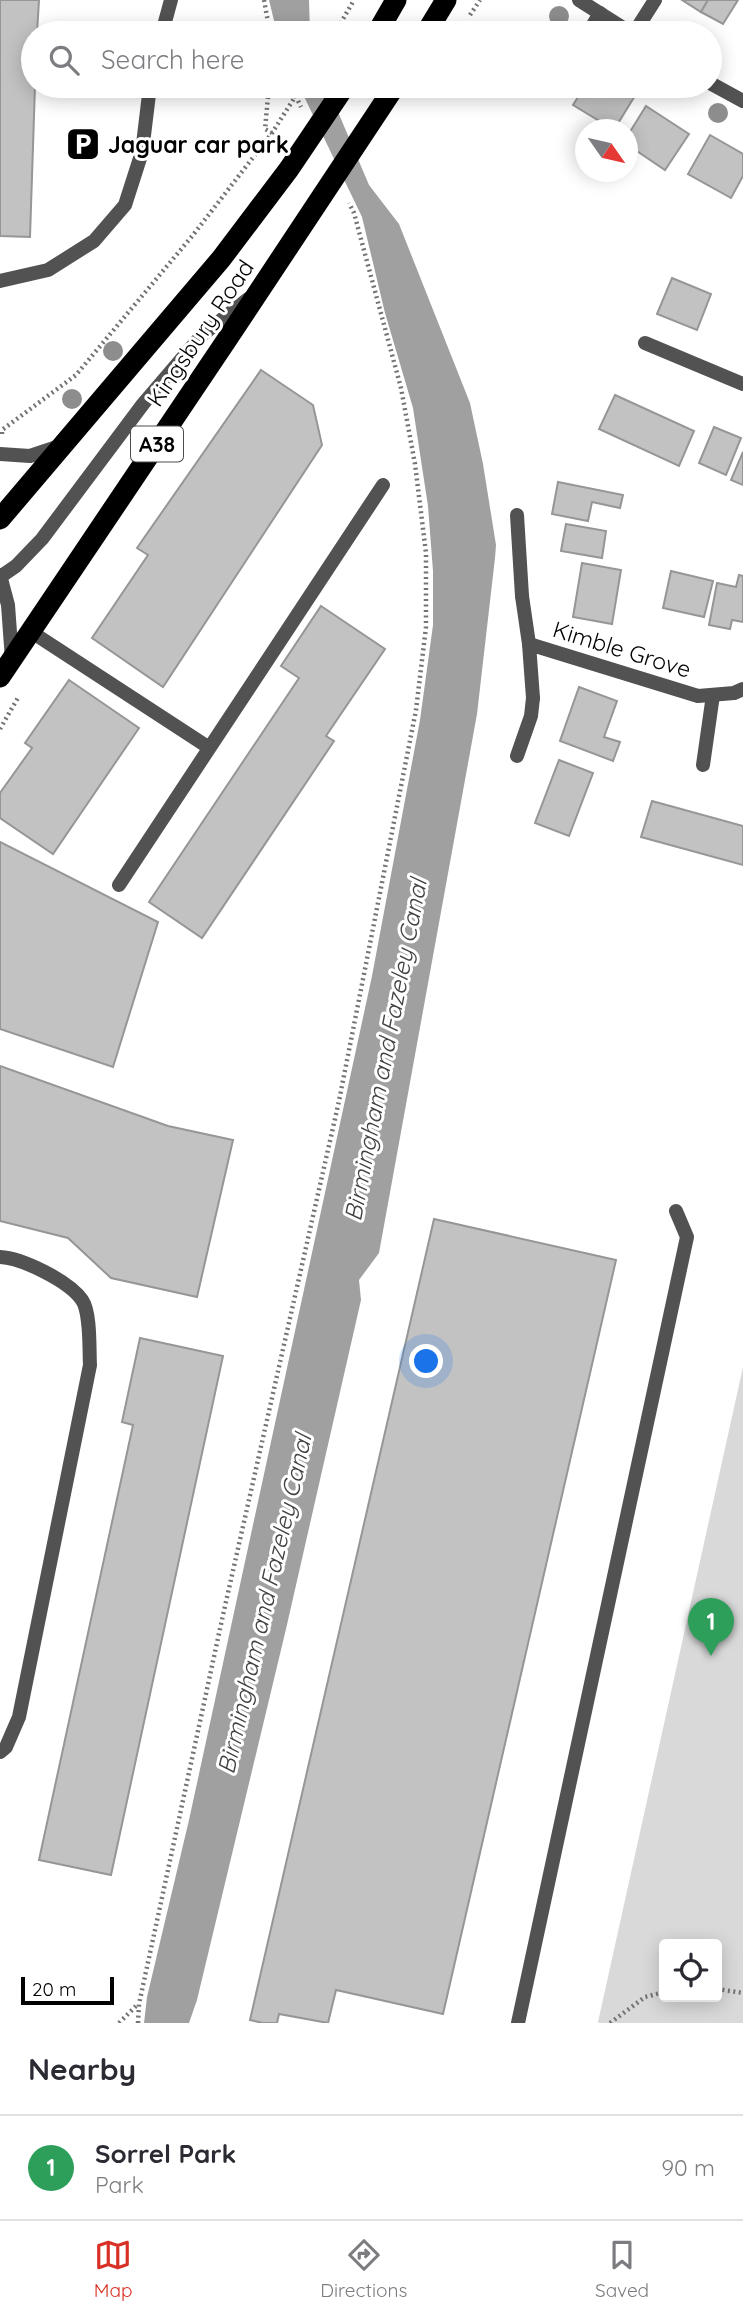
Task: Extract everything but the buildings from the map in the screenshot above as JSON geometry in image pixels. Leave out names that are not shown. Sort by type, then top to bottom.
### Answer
[{"type":"highway","points":[[384,21],[396,0]]},
{"type":"highway","points":[[433,21],[446,0]]},
{"type":"highway","name":"Kingsbury Road","points":[[0,519],[221,259],[289,169],[337,98]]},
{"type":"highway","name":"Kingsbury Road","points":[[6,668],[387,98]]},
{"type":"street","points":[[165,21],[171,0]]},
{"type":"street","points":[[579,0],[613,21]]},
{"type":"street","points":[[641,21],[654,0]]},
{"type":"street","points":[[596,21],[600,13]]},
{"type":"street","points":[[722,90],[743,101]]},
{"type":"street","points":[[0,281],[48,270],[94,241],[125,205],[142,152],[149,98]]},
{"type":"street","points":[[6,668],[8,605],[0,576],[16,566],[42,539],[143,404],[202,335],[262,287]]},
{"type":"street","points":[[645,342],[743,384]]},
{"type":"street","points":[[0,454],[30,456],[63,445]]},
{"type":"street","points":[[119,885],[383,485]]},
{"type":"street","name":"Kimble Grove","points":[[517,515],[533,698],[531,716],[517,756]]},
{"type":"street","points":[[30,631],[208,747]]},
{"type":"street","name":"Kimble Grove","points":[[529,644],[698,696],[734,693],[743,689]]},
{"type":"street","points":[[703,765],[713,695]]},
{"type":"street","points":[[518,2023],[687,1237],[676,1211]]},
{"type":"street","points":[[0,1257],[12,1258],[54,1277],[83,1300],[89,1328],[90,1365],[19,1717],[6,1747],[0,1752]]},
{"type":"path","points":[[264,0],[268,21]]},
{"type":"path","points":[[343,21],[354,0]]},
{"type":"path","points":[[268,98],[265,129],[272,133]]},
{"type":"path","points":[[1,437],[2,430],[76,375],[193,235],[272,133],[294,98]]},
{"type":"path","points":[[297,98],[304,113]]},
{"type":"path","points":[[138,2023],[139,2004],[223,1615],[339,1101],[416,710],[426,627],[426,553],[401,388],[354,213],[348,200]]},
{"type":"path","points":[[722,1990],[743,1993]]},
{"type":"path","points":[[610,2023],[645,1997],[659,1993]]},
{"type":"path","points":[[119,2023],[139,2004]]},
{"type":"shaded area","points":[[743,1367],[743,2023],[598,2022]]},
{"type":"water","points":[[269,0],[309,0],[310,21],[274,21]]},
{"type":"water","name":"Birmingham and Fazeley Canal","points":[[305,98],[332,98],[369,185],[399,224],[470,403],[496,545],[477,714],[379,1253],[359,1280],[361,1300],[197,2000],[189,2023],[144,2023],[147,1997],[189,1820],[372,976],[420,720],[433,625],[433,571],[428,506],[413,408],[385,313],[362,217]]},
{"type":"place","name":"Jaguar car park","points":[[83,144]]},
{"type":"place","name":"Sorrel Park","points":[[711,1656]]}]
